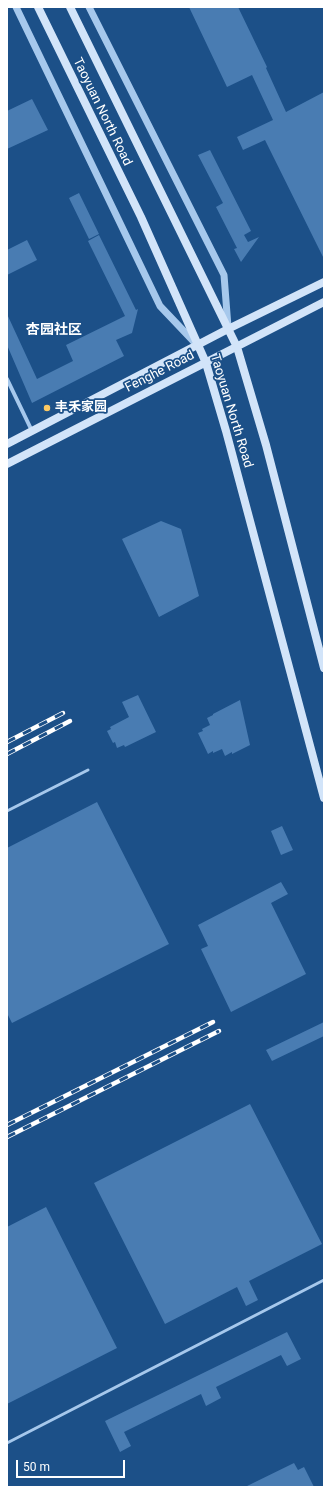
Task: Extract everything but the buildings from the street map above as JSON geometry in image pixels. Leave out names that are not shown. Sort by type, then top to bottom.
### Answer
[{"type":"main road","name":"Taoyuan North Road","points":[[38,7],[141,217],[197,346],[206,362],[226,431],[324,798]]},
{"type":"main road","name":"Taoyuan North Road","points":[[70,7],[236,347],[266,445],[324,668]]},
{"type":"main road","name":"Fenghe Road","points":[[7,444],[228,329],[324,282]]},
{"type":"main road","name":"Fenghe Road","points":[[7,464],[324,302]]},
{"type":"street","points":[[16,7],[160,306],[197,346]]},
{"type":"street","points":[[89,7],[224,275],[228,329]]},
{"type":"street","points":[[7,379],[32,431]]},
{"type":"lane","points":[[7,811],[88,770]]},
{"type":"lane","points":[[7,1443],[324,1280]]},
{"type":"railway","points":[[7,742],[63,713]]},
{"type":"railway","points":[[7,754],[70,721]]},
{"type":"railway","points":[[7,1125],[213,1022]]},
{"type":"railway","points":[[7,1137],[219,1031]]},
{"type":"place","name":"丰禾家园","points":[[47,408]]},
{"type":"district","name":"杏园社区","points":[[54,330]]}]
